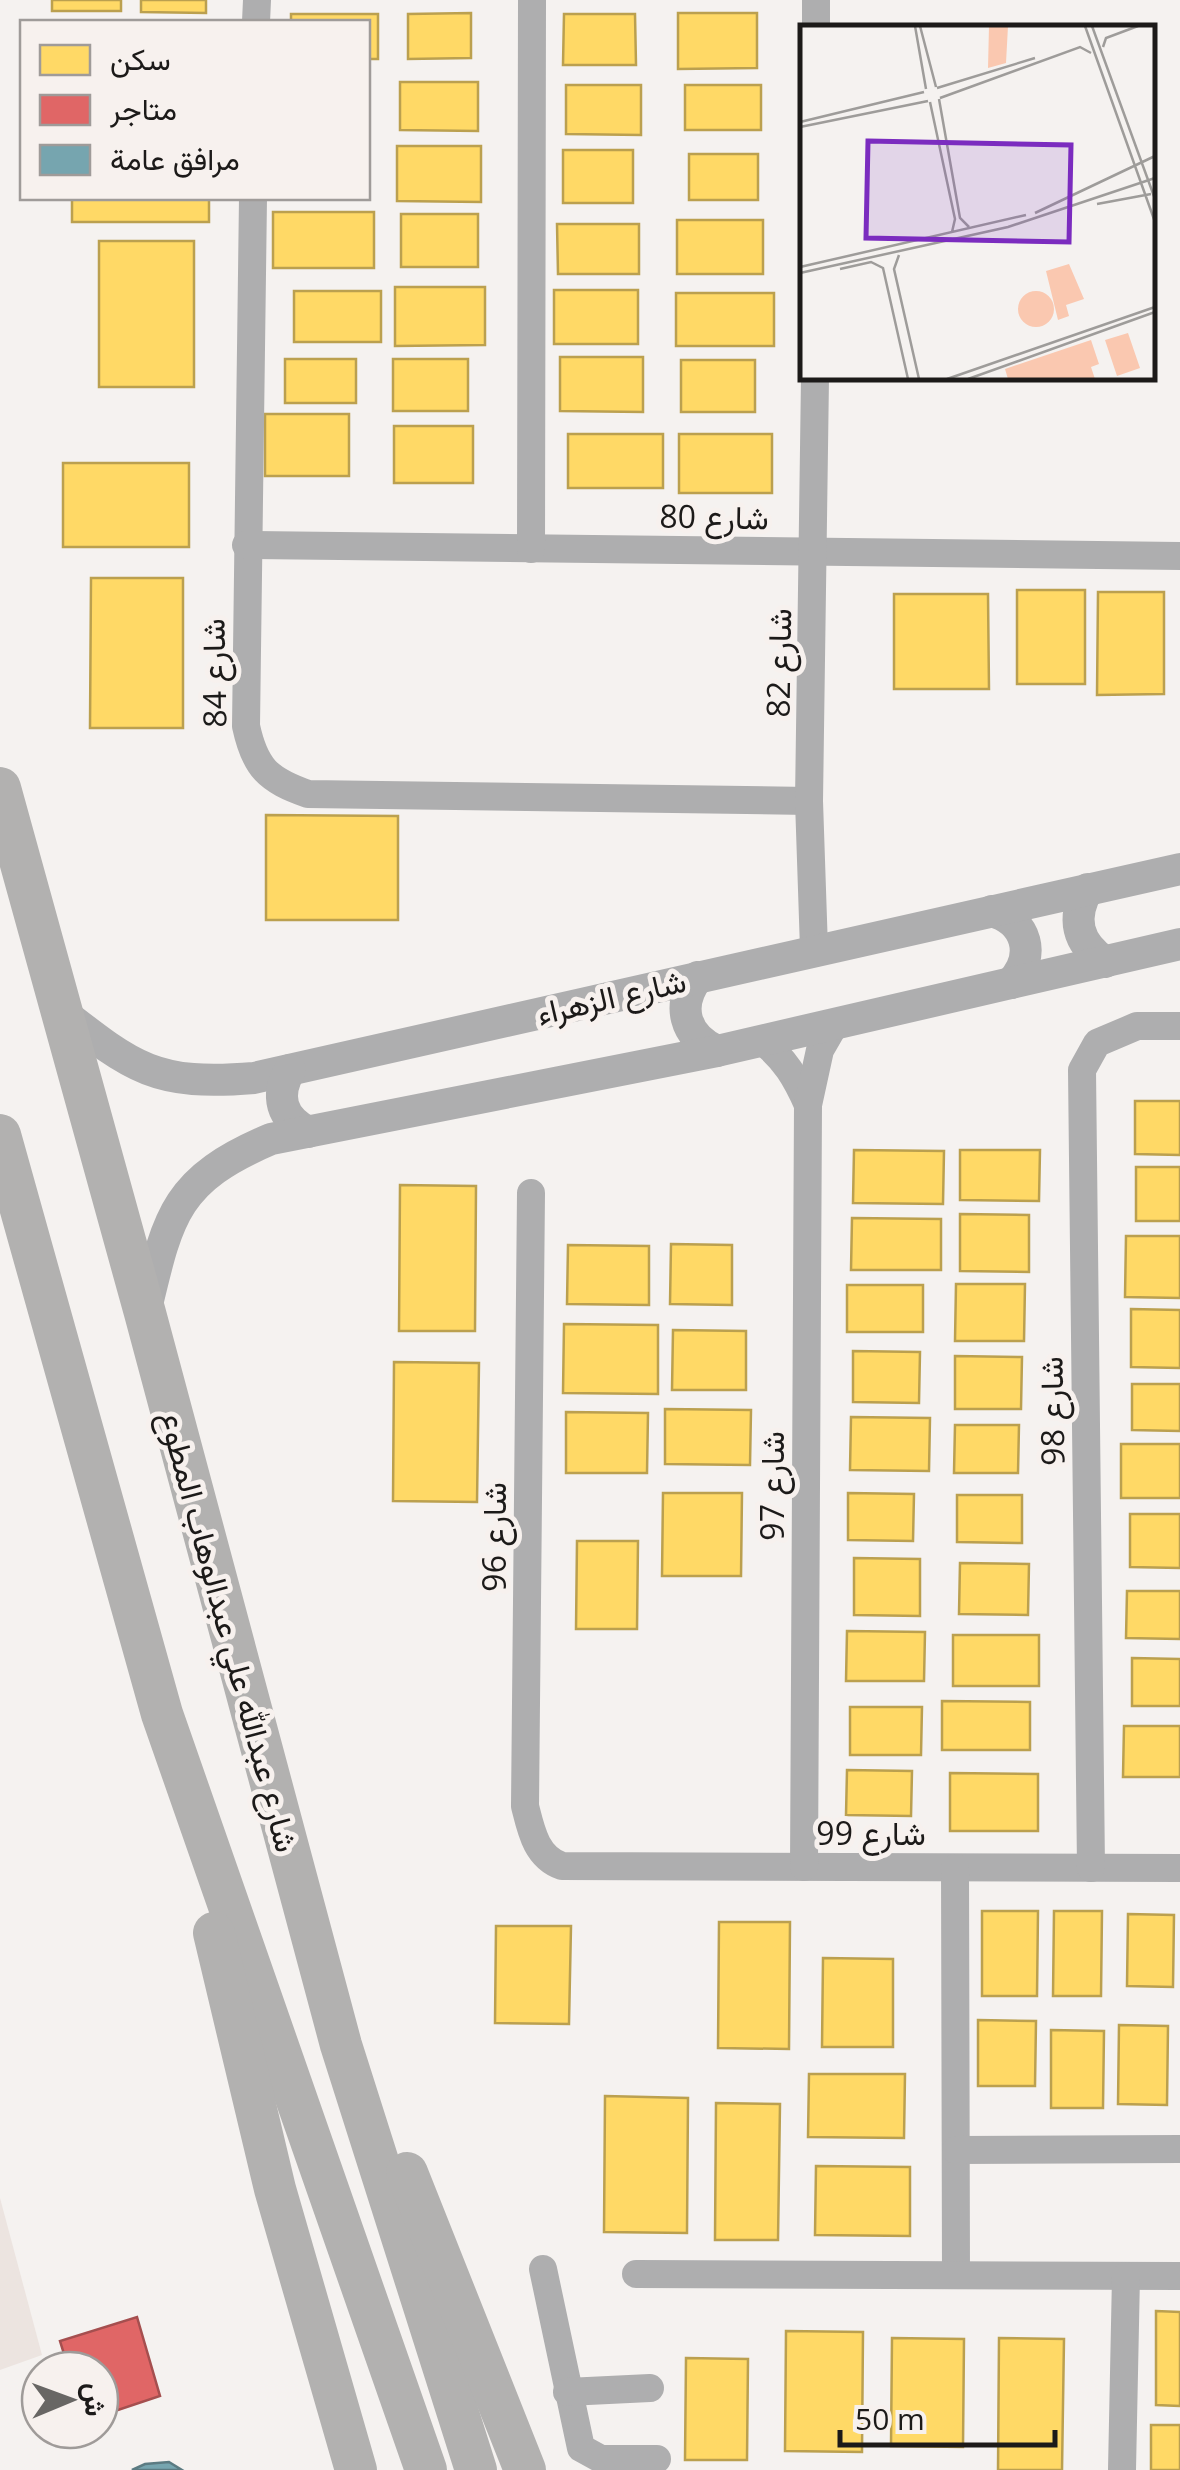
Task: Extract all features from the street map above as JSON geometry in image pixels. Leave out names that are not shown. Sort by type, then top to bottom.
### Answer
[{"type":"main road","name":"شارع عبدالله علي عبدالوهاب المطوع","points":[[0,788],[341,2045],[476,2470]]},
{"type":"main road","points":[[0,1135],[162,1714],[276,2189],[356,2470]]},
{"type":"main road","points":[[162,1714],[426,2470]]},
{"type":"main road","points":[[341,2045],[402,2163],[524,2470]]},
{"type":"street","points":[[531,548],[532,0]]},
{"type":"street","name":"شارع 84","points":[[253,200],[246,726],[251,751],[265,773],[280,784],[308,794],[348,796],[809,800]]},
{"type":"street","name":"شارع 82","points":[[814,950],[809,800],[816,380]]},
{"type":"street","name":"شارع 80","points":[[246,545],[1180,556]]},
{"type":"street","name":"شارع الزهراء","points":[[59,1010],[133,1064],[164,1076],[202,1082],[254,1078],[1180,869]]},
{"type":"street","points":[[1088,889],[1077,916],[1078,930],[1084,943],[1106,962]]},
{"type":"street","points":[[992,911],[1005,914],[1016,923],[1027,948],[1021,974],[1012,983]]},
{"type":"street","points":[[145,1313],[161,1245],[175,1213],[196,1182],[230,1156],[271,1139],[717,1050],[1180,944]]},
{"type":"street","points":[[698,976],[690,987],[684,1012],[694,1036],[717,1050]]},
{"type":"street","name":"شارع 97","points":[[804,1867],[808,1105],[820,1050],[834,1024]]},
{"type":"street","name":"شارع 98","points":[[1091,1868],[1082,1070],[1097,1043],[1137,1026],[1180,1026]]},
{"type":"street","name":"شارع 97","points":[[762,1040],[782,1056],[808,1105]]},
{"type":"street","points":[[290,1070],[282,1083],[285,1114],[308,1132]]},
{"type":"street","name":"شارع 96","points":[[530,1193],[526,1806],[539,1848],[551,1862],[562,1866]]},
{"type":"street","name":"شارع 99","points":[[562,1866],[1180,1868]]},
{"type":"street","points":[[954,1868],[956,2276]]},
{"type":"street","points":[[956,2150],[1180,2149]]},
{"type":"street","points":[[542,2269],[577,2441],[586,2454],[601,2459],[656,2458]]},
{"type":"street","points":[[636,2274],[1180,2276]]},
{"type":"street","points":[[1122,2470],[1126,2276]]},
{"type":"street","points":[[567,2392],[650,2388]]},
{"type":"shaded area","points":[[0,2198],[41,2350],[20,2350],[20,2363],[0,2370]]},
{"type":"building: سكن","points":[[52,0],[121,0],[121,11],[52,11]]},
{"type":"building: سكن","points":[[141,0],[206,0],[206,13],[141,12]]},
{"type":"building: سكن","points":[[471,13],[471,58],[408,59],[408,14]]},
{"type":"building: سكن","points":[[678,13],[757,13],[757,68],[678,69]]},
{"type":"building: سكن","points":[[291,14],[378,14],[378,59],[370,59],[370,20],[291,20]]},
{"type":"building: سكن","points":[[564,14],[635,14],[636,65],[563,65]]},
{"type":"building: سكن","points":[[400,82],[478,82],[478,131],[400,130]]},
{"type":"building: سكن","points":[[566,85],[641,85],[641,135],[566,134]]},
{"type":"building: سكن","points":[[685,85],[761,85],[761,130],[685,130]]},
{"type":"building: سكن","points":[[397,146],[481,146],[481,202],[397,201]]},
{"type":"building: سكن","points":[[563,150],[633,150],[633,203],[563,203]]},
{"type":"building: سكن","points":[[689,154],[758,154],[758,200],[689,200]]},
{"type":"building: سكن","points":[[72,200],[209,200],[209,222],[72,222]]},
{"type":"building: سكن","points":[[273,212],[374,212],[374,268],[273,268]]},
{"type":"building: سكن","points":[[401,214],[478,214],[478,267],[401,267]]},
{"type":"building: سكن","points":[[677,220],[763,220],[763,274],[677,274]]},
{"type":"building: سكن","points":[[557,224],[639,224],[639,274],[558,274]]},
{"type":"building: سكن","points":[[99,241],[194,241],[194,387],[99,387]]},
{"type":"building: سكن","points":[[395,287],[485,287],[485,345],[395,346]]},
{"type":"building: سكن","points":[[554,290],[638,290],[638,344],[554,344]]},
{"type":"building: سكن","points":[[294,291],[381,291],[381,342],[294,342]]},
{"type":"building: سكن","points":[[676,293],[774,293],[774,346],[676,346]]},
{"type":"building: سكن","points":[[560,357],[643,357],[643,412],[560,411]]},
{"type":"building: سكن","points":[[285,359],[356,359],[356,403],[285,403]]},
{"type":"building: سكن","points":[[393,359],[468,359],[468,411],[393,411]]},
{"type":"building: سكن","points":[[681,360],[755,360],[755,412],[681,412]]},
{"type":"building: سكن","points":[[265,414],[349,414],[349,476],[265,476]]},
{"type":"building: سكن","points":[[394,426],[473,426],[473,483],[394,483]]},
{"type":"building: سكن","points":[[568,434],[663,434],[663,488],[568,488]]},
{"type":"building: سكن","points":[[679,434],[772,434],[772,493],[679,493]]},
{"type":"building: سكن","points":[[63,463],[189,463],[189,547],[63,547]]},
{"type":"building: سكن","points":[[91,578],[183,578],[183,728],[90,728]]},
{"type":"building: سكن","points":[[1017,590],[1085,590],[1085,684],[1017,684]]},
{"type":"building: سكن","points":[[1098,592],[1164,592],[1164,694],[1097,695]]},
{"type":"building: سكن","points":[[894,594],[988,594],[989,689],[894,689]]},
{"type":"building: سكن","points":[[266,815],[398,816],[398,920],[266,920]]},
{"type":"building: سكن","points":[[1135,1101],[1180,1101],[1180,1155],[1135,1154]]},
{"type":"building: سكن","points":[[854,1150],[944,1151],[943,1204],[853,1203]]},
{"type":"building: سكن","points":[[960,1150],[1040,1150],[1039,1201],[960,1200]]},
{"type":"building: سكن","points":[[1136,1167],[1180,1167],[1180,1221],[1136,1221]]},
{"type":"building: سكن","points":[[400,1185],[476,1186],[475,1331],[399,1331]]},
{"type":"building: سكن","points":[[960,1214],[1029,1215],[1029,1272],[960,1271]]},
{"type":"building: سكن","points":[[852,1218],[941,1219],[941,1270],[851,1270]]},
{"type":"building: سكن","points":[[1126,1236],[1180,1236],[1180,1298],[1125,1297]]},
{"type":"building: سكن","points":[[671,1244],[732,1245],[732,1305],[670,1304]]},
{"type":"building: سكن","points":[[568,1245],[649,1246],[649,1305],[567,1304]]},
{"type":"building: سكن","points":[[956,1284],[1025,1284],[1024,1341],[955,1341]]},
{"type":"building: سكن","points":[[847,1285],[923,1285],[923,1332],[847,1332]]},
{"type":"building: سكن","points":[[1131,1309],[1180,1310],[1180,1368],[1131,1367]]},
{"type":"building: سكن","points":[[564,1324],[658,1325],[658,1394],[563,1393]]},
{"type":"building: سكن","points":[[673,1330],[746,1331],[746,1390],[672,1390]]},
{"type":"building: سكن","points":[[853,1351],[920,1352],[919,1403],[853,1402]]},
{"type":"building: سكن","points":[[955,1356],[1022,1357],[1021,1409],[955,1409]]},
{"type":"building: سكن","points":[[394,1362],[479,1363],[477,1502],[393,1501]]},
{"type":"building: سكن","points":[[1132,1384],[1180,1384],[1180,1431],[1132,1430]]},
{"type":"building: سكن","points":[[665,1409],[751,1410],[750,1465],[665,1464]]},
{"type":"building: سكن","points":[[566,1412],[648,1413],[647,1473],[566,1473]]},
{"type":"building: سكن","points":[[851,1417],[930,1418],[929,1471],[850,1470]]},
{"type":"building: سكن","points":[[955,1425],[1019,1425],[1018,1473],[954,1473]]},
{"type":"building: سكن","points":[[1121,1444],[1180,1444],[1180,1498],[1121,1498]]},
{"type":"building: سكن","points":[[663,1493],[742,1493],[741,1576],[662,1576]]},
{"type":"building: سكن","points":[[848,1493],[914,1494],[913,1541],[848,1540]]},
{"type":"building: سكن","points":[[957,1495],[1022,1495],[1022,1543],[957,1542]]},
{"type":"building: سكن","points":[[1130,1514],[1180,1514],[1180,1568],[1130,1567]]},
{"type":"building: سكن","points":[[577,1541],[638,1541],[637,1629],[576,1629]]},
{"type":"building: سكن","points":[[854,1558],[920,1559],[920,1616],[854,1615]]},
{"type":"building: سكن","points":[[960,1563],[1029,1564],[1028,1615],[959,1614]]},
{"type":"building: سكن","points":[[1127,1591],[1180,1591],[1180,1639],[1126,1638]]},
{"type":"building: سكن","points":[[847,1631],[925,1632],[924,1681],[846,1681]]},
{"type":"building: سكن","points":[[953,1635],[1039,1635],[1039,1686],[953,1686]]},
{"type":"building: سكن","points":[[1132,1658],[1180,1659],[1180,1706],[1132,1706]]},
{"type":"building: سكن","points":[[942,1701],[1030,1702],[1030,1750],[942,1750]]},
{"type":"building: سكن","points":[[850,1707],[922,1707],[921,1755],[850,1755]]},
{"type":"building: سكن","points":[[1124,1726],[1180,1726],[1180,1777],[1123,1777]]},
{"type":"building: سكن","points":[[847,1770],[912,1771],[911,1816],[846,1815]]},
{"type":"building: سكن","points":[[950,1773],[1038,1774],[1038,1831],[950,1831]]},
{"type":"building: سكن","points":[[982,1911],[1038,1911],[1037,1996],[982,1996]]},
{"type":"building: سكن","points":[[1054,1911],[1102,1911],[1101,1996],[1053,1996]]},
{"type":"building: سكن","points":[[1128,1914],[1174,1915],[1173,1987],[1127,1986]]},
{"type":"building: سكن","points":[[719,1922],[790,1922],[789,2049],[718,2048]]},
{"type":"building: سكن","points":[[496,1926],[571,1926],[569,2024],[495,2023]]},
{"type":"building: سكن","points":[[823,1958],[893,1959],[893,2047],[822,2047]]},
{"type":"building: سكن","points":[[978,2020],[1036,2021],[1035,2086],[978,2086]]},
{"type":"building: سكن","points":[[1119,2025],[1168,2026],[1167,2105],[1118,2104]]},
{"type":"building: سكن","points":[[1051,2030],[1104,2031],[1103,2108],[1051,2108]]},
{"type":"building: سكن","points":[[809,2074],[905,2074],[904,2138],[808,2137]]},
{"type":"building: سكن","points":[[605,2096],[688,2098],[687,2233],[604,2232]]},
{"type":"building: سكن","points":[[716,2103],[780,2104],[778,2240],[715,2240]]},
{"type":"building: سكن","points":[[816,2166],[910,2167],[910,2236],[815,2235]]},
{"type":"building: سكن","points":[[1156,2311],[1180,2312],[1180,2406],[1156,2405]]},
{"type":"building: سكن","points":[[786,2331],[863,2332],[862,2452],[785,2451]]},
{"type":"building: سكن","points":[[892,2338],[964,2339],[963,2447],[891,2446]]},
{"type":"building: سكن","points":[[999,2338],[1064,2339],[1062,2470],[998,2470]]},
{"type":"building: سكن","points":[[686,2358],[748,2359],[747,2460],[685,2460]]},
{"type":"building: سكن","points":[[1151,2425],[1180,2425],[1180,2470],[1151,2470]]},
{"type":"building: متاجر","points":[[137,2317],[160,2396],[120,2409],[120,2350],[63,2350],[60,2341]]},
{"type":"building: مرافق عامة","points":[[169,2462],[182,2470],[132,2470],[145,2464]]}]
